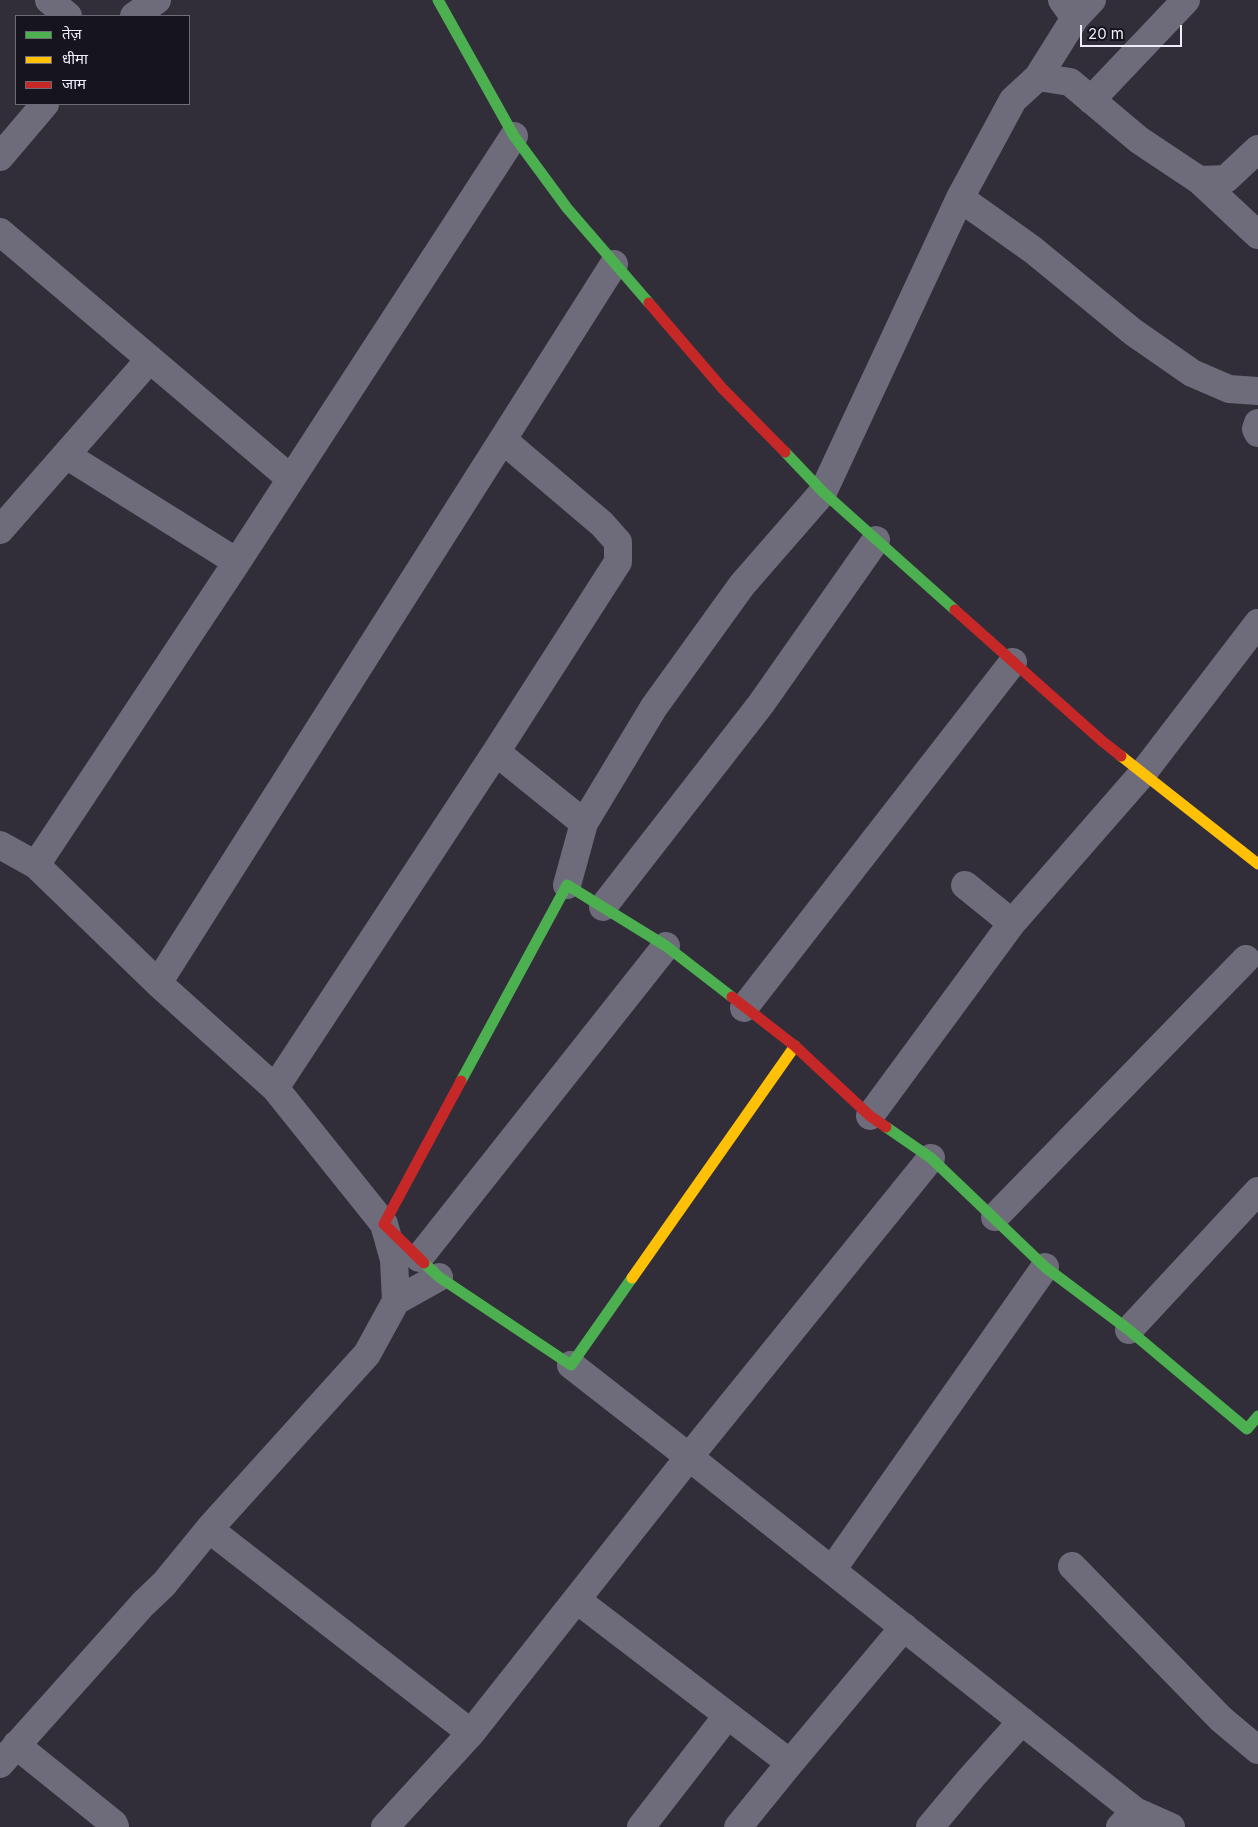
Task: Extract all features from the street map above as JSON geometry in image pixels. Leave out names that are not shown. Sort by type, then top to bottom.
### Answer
[{"type":"street","points":[[49,0],[67,15]]},
{"type":"street","points":[[135,15],[157,0]]},
{"type":"street","points":[[438,0],[514,136],[567,208],[722,388],[822,492],[1013,662],[1102,741],[1258,864]]},
{"type":"street","points":[[1092,100],[1186,0]]},
{"type":"street","points":[[115,1827],[114,1824],[8,1754],[143,1604],[164,1584],[209,1529],[367,1354],[396,1301],[394,1260],[384,1224],[567,885],[584,823],[654,707],[742,586],[822,492],[960,198],[1013,100],[1038,77],[1076,6]]},
{"type":"street","points":[[1038,77],[1070,82],[1139,140],[1199,180],[1258,235]]},
{"type":"street","points":[[0,157],[45,105]]},
{"type":"street","points":[[36,864],[237,562],[514,136]]},
{"type":"street","points":[[1199,180],[1226,179],[1258,149]]},
{"type":"street","points":[[960,198],[1034,250],[1133,332],[1192,373],[1229,389],[1258,391]]},
{"type":"street","points":[[0,232],[291,479]]},
{"type":"street","points":[[158,983],[614,264]]},
{"type":"street","points":[[0,530],[150,359]]},
{"type":"street","points":[[1258,423],[1256,429],[1258,433]]},
{"type":"street","points":[[274,1088],[496,752],[618,562],[618,542],[602,524],[503,440]]},
{"type":"street","points":[[66,455],[237,562]]},
{"type":"street","points":[[603,907],[761,704],[876,540]]},
{"type":"street","points":[[870,1116],[1012,923],[1143,773],[1258,623]]},
{"type":"street","points":[[744,1008],[1013,662]]},
{"type":"street","points":[[496,752],[584,823]]},
{"type":"street","points":[[0,845],[36,864],[158,983],[274,1088],[384,1224],[439,1277],[571,1365],[689,1457],[1022,1721],[1128,1819],[1171,1827]]},
{"type":"street","points":[[567,885],[666,946],[795,1046],[870,1116],[931,1158],[995,1217],[1045,1267],[1254,1428]]},
{"type":"street","points":[[964,885],[1012,923]]},
{"type":"street","points":[[419,1258],[666,946]]},
{"type":"street","points":[[995,1217],[1246,959]]},
{"type":"street","points":[[571,1365],[795,1046]]},
{"type":"street","points":[[385,1827],[472,1733],[689,1457],[931,1158]]},
{"type":"street","points":[[1129,1330],[1258,1191]]},
{"type":"street","points":[[832,1570],[1045,1267]]},
{"type":"street","points":[[396,1301],[439,1277]]},
{"type":"street","points":[[209,1529],[472,1733]]},
{"type":"street","points":[[1072,1566],[1221,1719],[1258,1750]]},
{"type":"street","points":[[578,1600],[790,1763]]},
{"type":"street","points":[[738,1827],[904,1627]]},
{"type":"street","points":[[640,1827],[727,1716]]},
{"type":"street","points":[[930,1827],[1022,1721]]},
{"type":"traffic: fast","points":[[438,0],[514,136],[567,208],[649,303]]},
{"type":"traffic: fast","points":[[785,452],[823,492],[955,610]]},
{"type":"traffic: fast","points":[[461,1081],[567,885],[666,946],[732,997]]},
{"type":"traffic: fast","points":[[886,1127],[931,1158],[1045,1267],[1129,1330],[1247,1429],[1258,1416]]},
{"type":"traffic: fast","points":[[424,1263],[439,1277],[571,1365],[632,1278]]},
{"type":"traffic: slow","points":[[1121,756],[1258,864]]},
{"type":"traffic: slow","points":[[632,1278],[795,1046]]},
{"type":"traffic: jam","points":[[649,303],[722,388],[785,452]]},
{"type":"traffic: jam","points":[[955,610],[1121,756]]},
{"type":"traffic: jam","points":[[732,997],[795,1046],[870,1116],[886,1127]]},
{"type":"traffic: jam","points":[[424,1263],[384,1224],[461,1081]]}]
